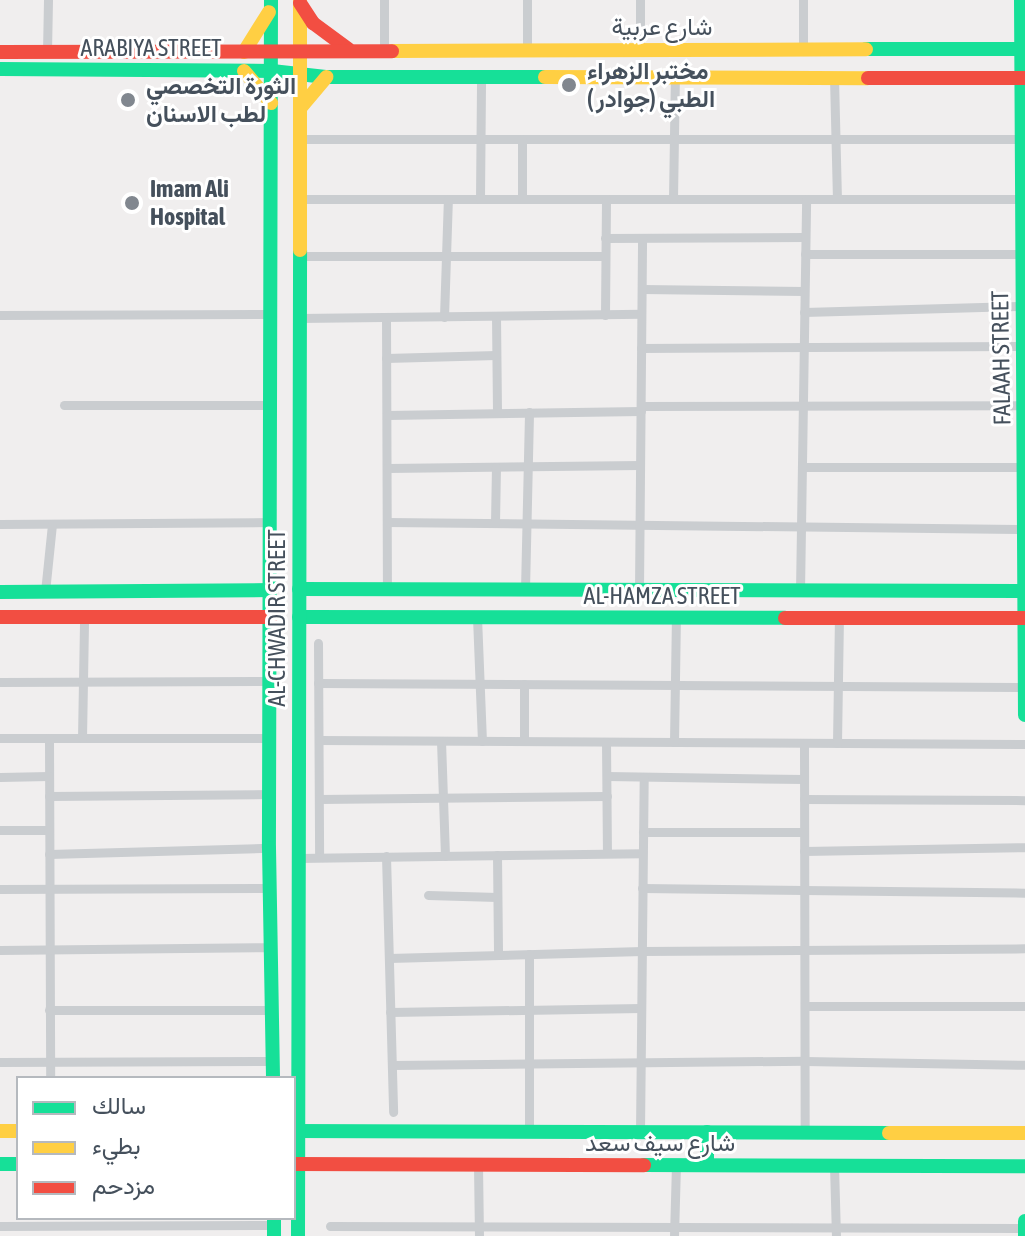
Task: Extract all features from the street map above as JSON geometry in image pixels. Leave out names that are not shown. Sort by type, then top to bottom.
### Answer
[{"type":"main road","name":"FALAAH STREET","points":[[1021,0],[1025,715]]},
{"type":"main road","points":[[300,1],[313,23],[348,49]]},
{"type":"main road","name":"AL-CHWADIR STREET","points":[[298,1236],[300,1]]},
{"type":"main road","points":[[244,52],[271,4]]},
{"type":"main road","name":"AL-CHWADIR STREET","points":[[271,4],[269,848],[273,1076]]},
{"type":"main road","points":[[991,49],[1007,42],[1022,24]]},
{"type":"main road","name":"شارع عربية","points":[[299,52],[348,49],[1023,49]]},
{"type":"main road","points":[[709,49],[709,77]]},
{"type":"main road","name":"ARABIYA STREET","points":[[0,52],[299,52]]},
{"type":"main road","name":"ARABIYA STREET","points":[[0,69],[272,71],[301,74]]},
{"type":"main road","points":[[244,71],[271,103]]},
{"type":"main road","points":[[301,74],[326,77],[1023,78]]},
{"type":"main road","points":[[300,110],[311,91],[326,77]]},
{"type":"main road","points":[[993,78],[1006,81],[1022,103]]},
{"type":"main road","points":[[271,386],[299,386]]},
{"type":"main road","name":"AL-HAMZA STREET","points":[[299,589],[1024,591]]},
{"type":"main road","points":[[0,592],[270,590]]},
{"type":"main road","points":[[705,590],[706,618]]},
{"type":"main road","points":[[0,617],[271,617]]},
{"type":"main road","name":"AL-HAMZA STREET","points":[[299,617],[1025,618]]},
{"type":"main road","points":[[1025,1124],[1025,1142]]},
{"type":"main road","name":"شارع سيف سعد","points":[[296,1131],[1025,1133]]},
{"type":"main road","points":[[707,1132],[707,1165]]},
{"type":"main road","name":"شارع سيف سعد","points":[[296,1164],[1025,1166]]},
{"type":"main road","points":[[1025,1221],[1025,1236]]},
{"type":"street","points":[[47,52],[48,0]]},
{"type":"street","points":[[384,0],[384,49]]},
{"type":"street","points":[[527,0],[527,49]]},
{"type":"street","points":[[640,0],[640,49]]},
{"type":"street","points":[[803,0],[803,49]]},
{"type":"street","points":[[480,199],[481,77]]},
{"type":"street","points":[[673,199],[675,77]]},
{"type":"street","points":[[834,77],[837,199]]},
{"type":"street","points":[[300,139],[1023,139]]},
{"type":"street","points":[[522,139],[522,199]]},
{"type":"street","points":[[300,199],[1023,199]]},
{"type":"street","points":[[444,317],[448,199]]},
{"type":"street","points":[[605,315],[606,199]]},
{"type":"street","points":[[800,591],[806,199]]},
{"type":"street","points":[[605,238],[805,237]]},
{"type":"street","points":[[639,590],[642,238]]},
{"type":"street","points":[[805,254],[1022,254]]},
{"type":"street","points":[[300,256],[605,256]]},
{"type":"street","points":[[642,289],[804,291]]},
{"type":"street","points":[[804,312],[1022,306]]},
{"type":"street","points":[[0,315],[271,314]]},
{"type":"street","points":[[299,318],[641,314]]},
{"type":"street","points":[[496,316],[497,413]]},
{"type":"street","points":[[386,317],[387,590]]},
{"type":"street","points":[[641,348],[1023,346]]},
{"type":"street","points":[[386,358],[496,355]]},
{"type":"street","points":[[64,405],[271,405]]},
{"type":"street","points":[[387,415],[641,408],[1024,405]]},
{"type":"street","points":[[525,590],[529,412]]},
{"type":"street","points":[[387,468],[640,465]]},
{"type":"street","points":[[495,523],[496,467]]},
{"type":"street","points":[[802,467],[1024,467]]},
{"type":"street","points":[[0,524],[271,522]]},
{"type":"street","points":[[387,522],[1024,529]]},
{"type":"street","points":[[45,592],[52,524]]},
{"type":"street","points":[[477,617],[482,741]]},
{"type":"street","points":[[82,738],[84,618]]},
{"type":"street","points":[[674,742],[676,618]]},
{"type":"street","points":[[837,743],[839,618]]},
{"type":"street","points":[[318,643],[319,857]]},
{"type":"street","points":[[0,682],[269,681]]},
{"type":"street","points":[[318,683],[1025,687]]},
{"type":"street","points":[[524,684],[524,741]]},
{"type":"street","points":[[0,738],[269,738]]},
{"type":"street","points":[[49,738],[50,1076]]},
{"type":"street","points":[[319,740],[1025,744]]},
{"type":"street","points":[[441,741],[445,856]]},
{"type":"street","points":[[606,742],[607,853]]},
{"type":"street","points":[[804,743],[805,1132]]},
{"type":"street","points":[[0,777],[49,776]]},
{"type":"street","points":[[607,776],[804,779]]},
{"type":"street","points":[[640,1132],[644,777]]},
{"type":"street","points":[[49,796],[270,794]]},
{"type":"street","points":[[319,799],[607,796]]},
{"type":"street","points":[[804,799],[1025,800]]},
{"type":"street","points":[[0,830],[49,830]]},
{"type":"street","points":[[643,832],[804,832]]},
{"type":"street","points":[[804,851],[1025,847]]},
{"type":"street","points":[[49,854],[269,848]]},
{"type":"street","points":[[298,858],[642,853]]},
{"type":"street","points":[[497,855],[498,954]]},
{"type":"street","points":[[386,856],[393,1112]]},
{"type":"street","points":[[0,889],[271,888]]},
{"type":"street","points":[[642,888],[1025,893]]},
{"type":"street","points":[[428,895],[497,897]]},
{"type":"street","points":[[0,950],[272,947]]},
{"type":"street","points":[[389,958],[642,951],[1025,948]]},
{"type":"street","points":[[529,954],[529,1132]]},
{"type":"street","points":[[805,1006],[1025,1006]]},
{"type":"street","points":[[390,1012],[641,1008]]},
{"type":"street","points":[[49,1010],[273,1010]]},
{"type":"street","points":[[0,1062],[273,1061]]},
{"type":"street","points":[[392,1065],[641,1065],[805,1061],[1025,1065]]},
{"type":"street","points":[[478,1165],[478,1231]]},
{"type":"street","points":[[674,1232],[676,1165]]},
{"type":"street","points":[[834,1165],[836,1232]]},
{"type":"street","points":[[0,1226],[274,1226]]},
{"type":"street","points":[[330,1226],[478,1231],[674,1232],[1025,1228]]},
{"type":"traffic: fast","points":[[271,0],[269,848],[273,1076]]},
{"type":"traffic: fast","points":[[1021,0],[1025,715]]},
{"type":"traffic: fast","points":[[866,49],[1025,49]]},
{"type":"traffic: fast","points":[[0,69],[272,71],[326,77],[545,77]]},
{"type":"traffic: fast","points":[[298,1236],[300,250]]},
{"type":"traffic: fast","points":[[299,589],[1024,591]]},
{"type":"traffic: fast","points":[[0,592],[270,590]]},
{"type":"traffic: fast","points":[[299,617],[785,618]]},
{"type":"traffic: fast","points":[[296,1131],[889,1133]]},
{"type":"traffic: fast","points":[[707,1132],[707,1165]]},
{"type":"traffic: fast","points":[[0,1164],[16,1164]]},
{"type":"traffic: fast","points":[[644,1165],[1025,1166]]},
{"type":"traffic: fast","points":[[274,1220],[274,1236]]},
{"type":"traffic: fast","points":[[1025,1221],[1025,1236]]},
{"type":"traffic: slow","points":[[300,0],[300,250]]},
{"type":"traffic: slow","points":[[244,52],[269,12]]},
{"type":"traffic: slow","points":[[392,51],[866,49]]},
{"type":"traffic: slow","points":[[244,71],[271,103]]},
{"type":"traffic: slow","points":[[302,106],[326,77]]},
{"type":"traffic: slow","points":[[545,77],[868,78]]},
{"type":"traffic: slow","points":[[0,1131],[16,1131]]},
{"type":"traffic: slow","points":[[889,1133],[1025,1133]]},
{"type":"traffic: jam","points":[[300,3],[313,23],[348,49]]},
{"type":"traffic: jam","points":[[0,52],[392,51]]},
{"type":"traffic: jam","points":[[868,78],[1025,78]]},
{"type":"traffic: jam","points":[[0,617],[271,617]]},
{"type":"traffic: jam","points":[[785,618],[1025,618]]},
{"type":"traffic: jam","points":[[296,1164],[644,1165]]},
{"type":"place","name":"مختبر الزهراء الطبي (جوادر )","points":[[569,85]]},
{"type":"place","name":"الثورة التخصصي لطب الاسنان","points":[[128,100]]},
{"type":"place","name":"Imam Ali Hospital","points":[[132,203]]}]
